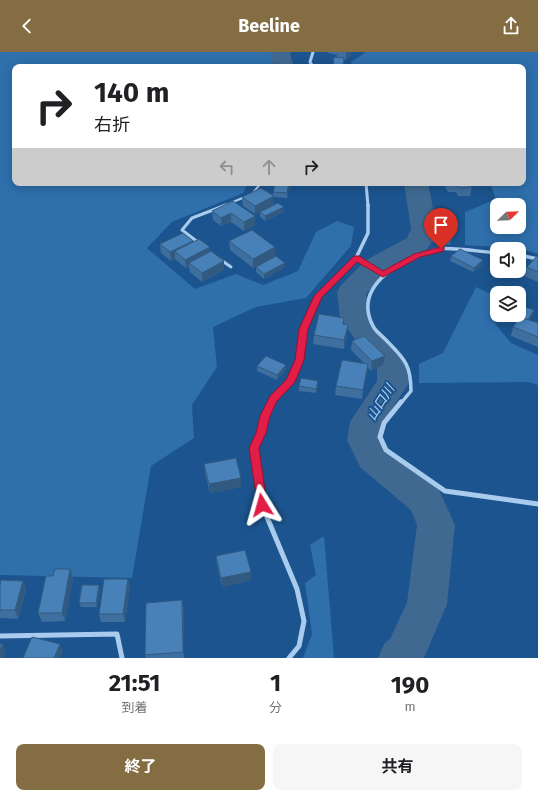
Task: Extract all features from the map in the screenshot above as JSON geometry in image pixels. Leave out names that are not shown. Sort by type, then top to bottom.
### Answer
[{"type":"street","points":[[312,64],[310,62],[313,52]]},
{"type":"street","points":[[289,658],[299,646],[304,621],[298,589],[262,505],[254,448],[261,433],[265,416],[274,399],[290,382],[300,360],[304,329],[318,296],[356,258],[368,232],[369,222],[366,186]]},
{"type":"street","points":[[490,252],[441,249],[417,256],[383,275],[371,290],[368,312],[373,327],[403,358],[411,374],[411,391],[384,423],[380,437],[386,450],[445,491],[538,504]]},
{"type":"street","points":[[526,256],[538,259]]},
{"type":"street","points":[[356,258],[383,275]]},
{"type":"street","points":[[0,636],[117,634],[122,658]]},
{"type":"lane","points":[[205,247],[182,230],[192,218],[252,195],[259,186]]},
{"type":"lane","points":[[216,256],[231,267]]},
{"type":"shaded area","points":[[0,52],[272,52],[273,64],[12,64],[12,186],[246,186],[243,193],[172,222],[147,248],[195,289],[236,274],[263,285],[298,271],[316,232],[337,221],[354,227],[351,246],[306,298],[256,307],[213,327],[217,367],[192,405],[194,438],[151,466],[132,578],[0,575]]},
{"type":"shaded area","points":[[366,52],[538,52],[538,254],[526,251],[526,242],[490,242],[490,247],[465,245],[465,212],[490,202],[490,234],[526,234],[526,198],[496,198],[491,186],[526,186],[526,64],[351,64],[351,62]]},
{"type":"shaded area","points":[[476,287],[490,294],[490,322],[494,322],[511,343],[538,355],[538,385],[528,382],[419,383],[419,364],[443,353]]},
{"type":"shaded area","points":[[324,536],[334,658],[303,658],[312,634],[305,583],[316,575],[310,545]]},
{"type":"building","points":[[334,57],[344,58],[343,64],[333,64]]},
{"type":"building","points":[[274,186],[288,186],[287,193],[273,192]]},
{"type":"building","points":[[459,186],[472,187],[460,188]]},
{"type":"building","points":[[261,188],[274,196],[255,206],[242,197]]},
{"type":"building","points":[[233,201],[255,216],[244,222],[231,213],[221,218],[212,211]]},
{"type":"building","points":[[278,203],[284,207],[265,216],[260,212]]},
{"type":"building","points":[[433,212],[451,214],[451,227],[433,225]]},
{"type":"building","points":[[434,228],[454,231],[451,241],[432,237]]},
{"type":"building","points":[[252,230],[275,247],[253,259],[229,241]]},
{"type":"building","points":[[183,233],[193,241],[170,252],[160,244]]},
{"type":"building","points":[[199,239],[210,247],[185,260],[175,251]]},
{"type":"building","points":[[460,249],[483,260],[474,268],[451,256]]},
{"type":"building","points":[[211,251],[224,261],[202,273],[189,263]]},
{"type":"building","points":[[276,256],[285,263],[264,274],[256,267]]},
{"type":"building","points":[[537,256],[538,257],[538,272],[527,267]]},
{"type":"building","points":[[526,307],[534,310],[528,320],[526,319]]},
{"type":"building","points":[[319,314],[344,318],[343,324],[348,325],[344,340],[314,335]]},
{"type":"building","points":[[526,319],[538,323],[538,337],[513,327],[516,322],[526,322]]},
{"type":"building","points":[[364,336],[385,356],[372,361],[352,341]]},
{"type":"building","points":[[266,356],[286,365],[277,375],[257,366]]},
{"type":"building","points":[[342,360],[368,364],[363,390],[336,386]]},
{"type":"building","points":[[301,378],[318,381],[316,389],[299,386]]},
{"type":"building","points":[[236,458],[241,478],[209,484],[204,464]]},
{"type":"building","points":[[245,550],[251,572],[221,578],[216,556]]},
{"type":"building","points":[[55,569],[70,569],[62,613],[38,613],[46,576],[53,576]]},
{"type":"building","points":[[104,579],[128,579],[123,614],[99,614]]},
{"type":"building","points":[[1,580],[23,581],[15,610],[0,610]]},
{"type":"building","points":[[82,585],[99,585],[96,603],[79,603]]},
{"type":"building","points":[[182,600],[183,652],[145,655],[146,603]]},
{"type":"building","points":[[32,637],[60,644],[54,658],[23,658]]},
{"type":"waterway","name":"山口川","points":[[280,52],[283,64]]},
{"type":"waterway","name":"山口川","points":[[399,658],[405,653],[427,604],[436,525],[426,501],[372,457],[364,440],[367,422],[393,382],[393,364],[371,340],[355,317],[351,292],[376,266],[418,243],[424,229],[417,186]]},
{"type":"route","points":[[262,505],[254,448],[261,433],[265,416],[274,399],[290,382],[300,360],[304,329],[318,296],[356,258],[383,275],[417,256],[441,249]]}]
